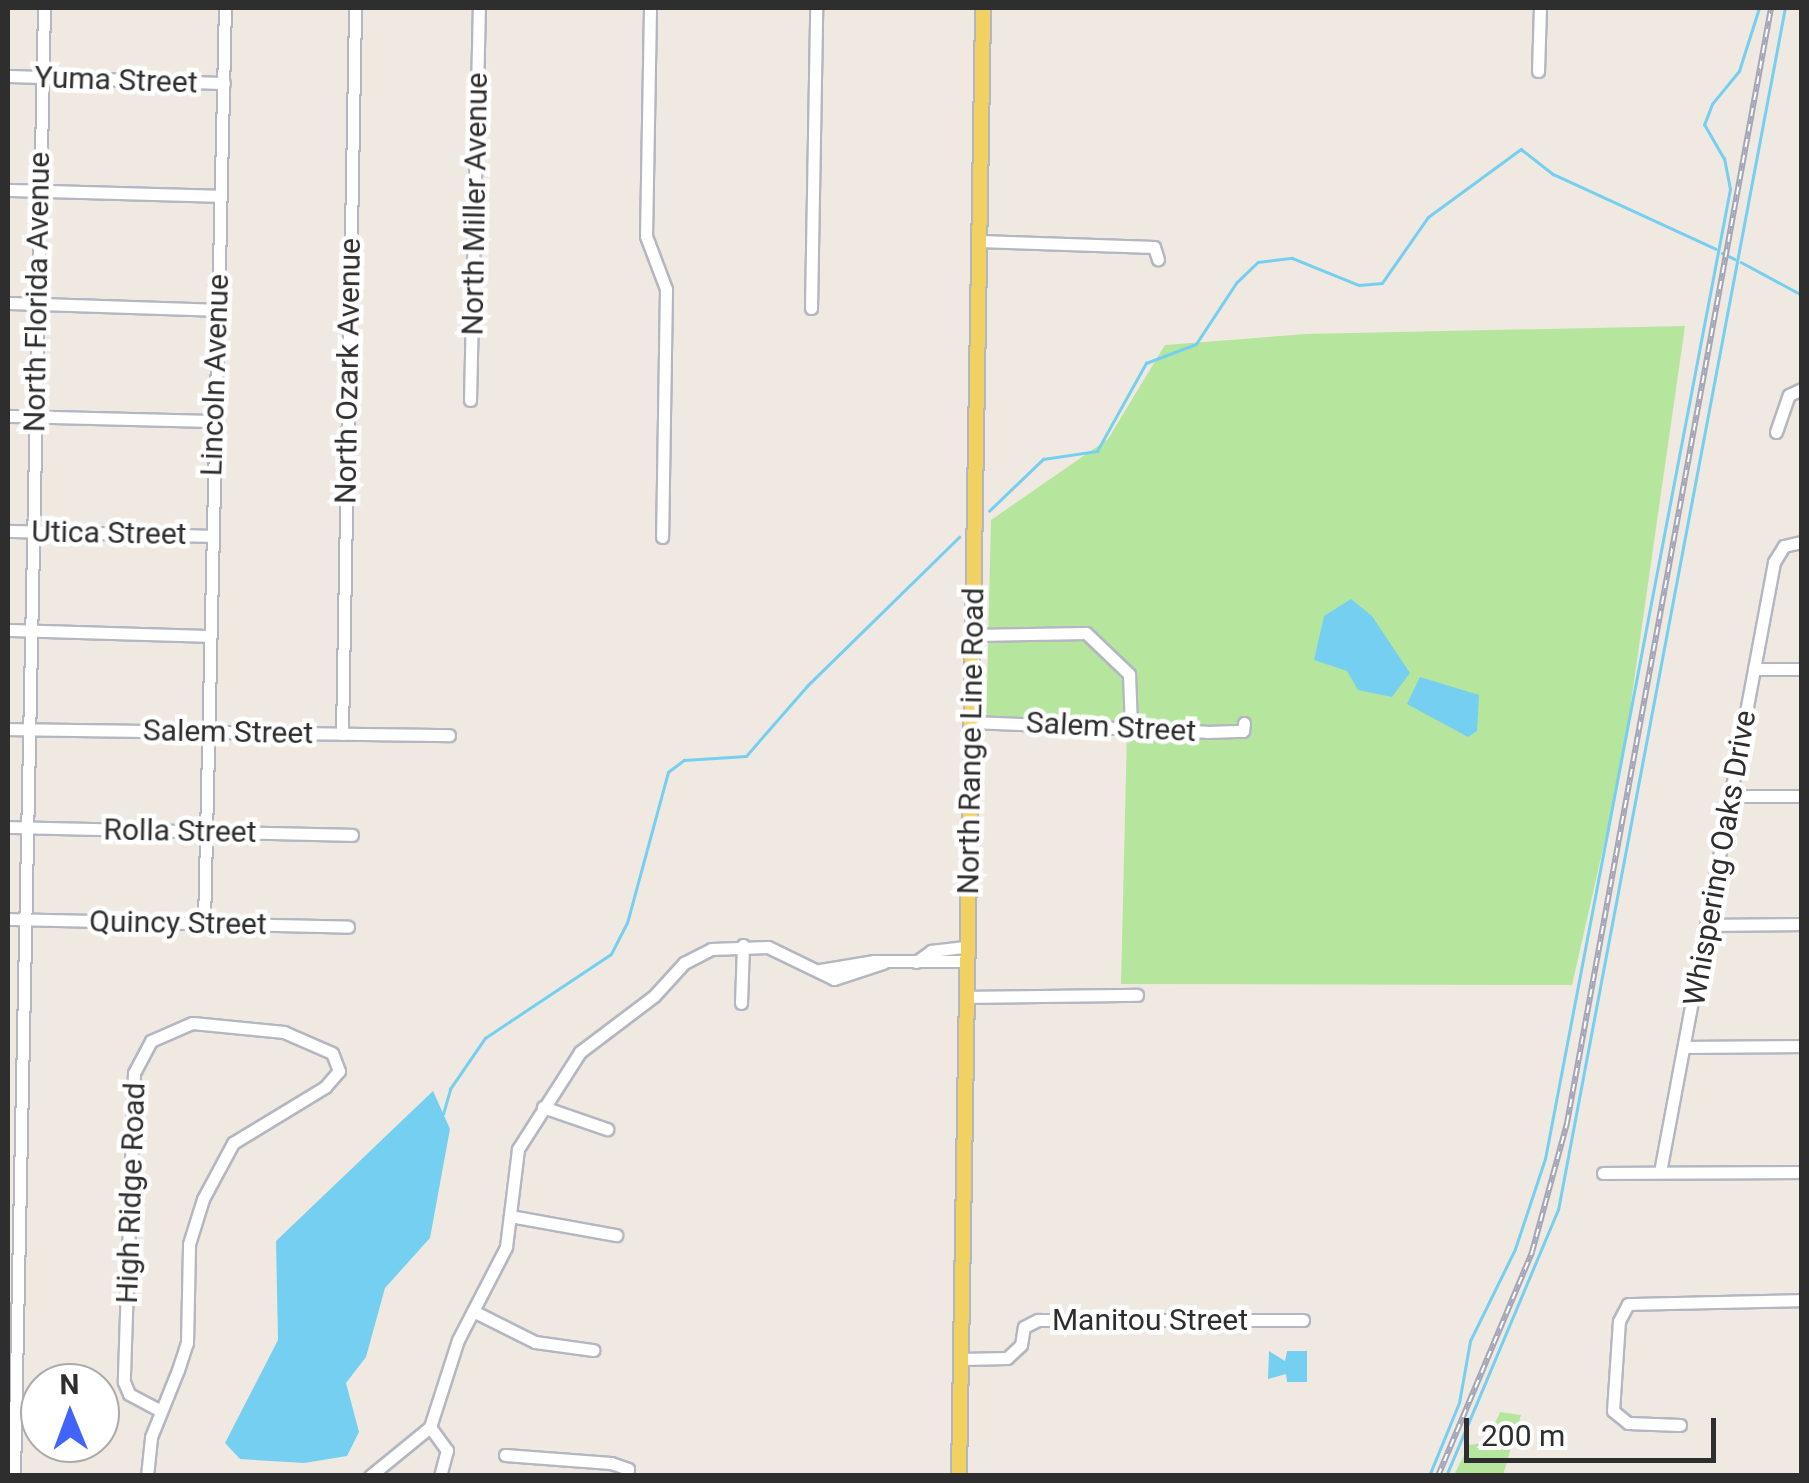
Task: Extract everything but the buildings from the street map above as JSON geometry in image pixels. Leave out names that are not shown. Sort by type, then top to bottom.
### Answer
[{"type":"main road","name":"North Range Line Road","points":[[959,1476],[983,8]]},
{"type":"street","name":"Lincoln Avenue","points":[[204,923],[225,8]]},
{"type":"street","name":"North Ozark Avenue","points":[[342,734],[355,8]]},
{"type":"street","name":"North Miller Avenue","points":[[470,400],[479,8]]},
{"type":"street","points":[[650,8],[646,236],[666,289],[662,537]]},
{"type":"street","points":[[811,308],[816,8]]},
{"type":"street","points":[[1538,71],[1540,8]]},
{"type":"street","name":"North Florida Avenue","points":[[14,1476],[14,1245],[22,1134],[43,9]]},
{"type":"street","name":"Yuma Street","points":[[8,76],[224,83]]},
{"type":"street","points":[[8,190],[220,196]]},
{"type":"street","points":[[979,241],[1154,247],[1158,259]]},
{"type":"street","points":[[8,303],[217,310]]},
{"type":"street","points":[[1776,432],[1788,395],[1802,389]]},
{"type":"street","points":[[8,416],[216,421]]},
{"type":"street","name":"Utica Street","points":[[8,531],[210,536]]},
{"type":"street","name":"Whispering Oaks Drive","points":[[1660,1172],[1774,562],[1784,546],[1802,542]]},
{"type":"street","points":[[8,630],[209,636]]},
{"type":"street","points":[[973,636],[1086,633],[1129,674],[1131,724]]},
{"type":"street","points":[[1754,669],[1802,669]]},
{"type":"street","name":"Salem Street","points":[[972,722],[1131,724],[1207,732],[1243,731],[1244,723]]},
{"type":"street","name":"Salem Street","points":[[8,729],[449,735]]},
{"type":"street","points":[[1730,796],[1802,796]]},
{"type":"street","name":"Rolla Street","points":[[8,827],[352,835]]},
{"type":"street","name":"Quincy Street","points":[[8,918],[348,927]]},
{"type":"street","points":[[1707,925],[1802,924]]},
{"type":"street","points":[[370,1476],[430,1427],[473,1311],[506,1246],[518,1150],[580,1052],[654,996],[684,963],[743,945],[768,948],[834,979],[854,977],[883,963],[968,953]]},
{"type":"street","points":[[740,1003],[743,945]]},
{"type":"street","points":[[967,997],[1136,995]]},
{"type":"street","name":"High Ridge Road","points":[[212,1020],[284,1032],[339,1063],[325,1088],[233,1144],[203,1199],[189,1244],[188,1343],[161,1411],[129,1394],[124,1382],[132,1088],[140,1057],[168,1030],[212,1020]]},
{"type":"street","points":[[8,1022],[24,1022]]},
{"type":"street","points":[[1685,1047],[1802,1046]]},
{"type":"street","points":[[543,1108],[608,1129]]},
{"type":"street","points":[[8,1133],[22,1134]]},
{"type":"street","points":[[1603,1173],[1802,1172]]},
{"type":"street","points":[[510,1216],[616,1236]]},
{"type":"street","points":[[1680,1424],[1628,1424],[1613,1411],[1618,1321],[1628,1304],[1802,1300]]},
{"type":"street","points":[[473,1311],[550,1347],[593,1350]]},
{"type":"street","name":"Manitou Street","points":[[961,1359],[1007,1358],[1022,1345],[1024,1327],[1038,1320],[1303,1320]]},
{"type":"street","points":[[147,1476],[161,1411]]},
{"type":"street","points":[[430,1427],[447,1450],[440,1476]]},
{"type":"street","points":[[505,1455],[588,1460],[628,1472]]},
{"type":"green space","points":[[1685,326],[1622,765],[1572,985],[1121,984],[1127,732],[986,731],[991,520],[1108,439],[1165,345],[1306,334]]},
{"type":"green space","points":[[1500,1412],[1521,1415],[1503,1475],[1454,1475],[1469,1445],[1487,1442]]},
{"type":"water","points":[[1351,599],[1372,616],[1410,673],[1392,697],[1358,690],[1347,671],[1314,660],[1324,616]]},
{"type":"water","points":[[1420,677],[1479,695],[1477,731],[1468,737],[1407,704]]},
{"type":"water","points":[[433,1091],[450,1129],[430,1238],[385,1288],[366,1357],[346,1383],[359,1432],[347,1456],[304,1463],[240,1459],[225,1443],[278,1340],[276,1241]]},
{"type":"water","points":[[1269,1351],[1285,1361],[1287,1351],[1307,1351],[1307,1382],[1287,1382],[1286,1374],[1268,1379]]},
{"type":"waterway","points":[[1429,1476],[1459,1403],[1470,1341],[1515,1249],[1545,1159],[1730,189],[1724,159],[1704,125],[1712,104],[1739,71],[1759,8]]},
{"type":"waterway","points":[[1446,1476],[1558,1210],[1785,8]]},
{"type":"waterway","points":[[989,511],[1043,459],[1097,451],[1146,363],[1196,344],[1236,283],[1258,262],[1292,258],[1359,285],[1382,283],[1428,217],[1521,149],[1553,174],[1716,249]]},
{"type":"waterway","points":[[1722,253],[1735,259]]},
{"type":"waterway","points":[[1741,262],[1802,295]]},
{"type":"waterway","points":[[443,1114],[450,1089],[485,1038],[611,954],[627,923],[668,772],[684,760],[746,756],[807,686],[959,537]]},
{"type":"railway","points":[[1438,1476],[1532,1252],[1567,1123],[1771,8]]}]
